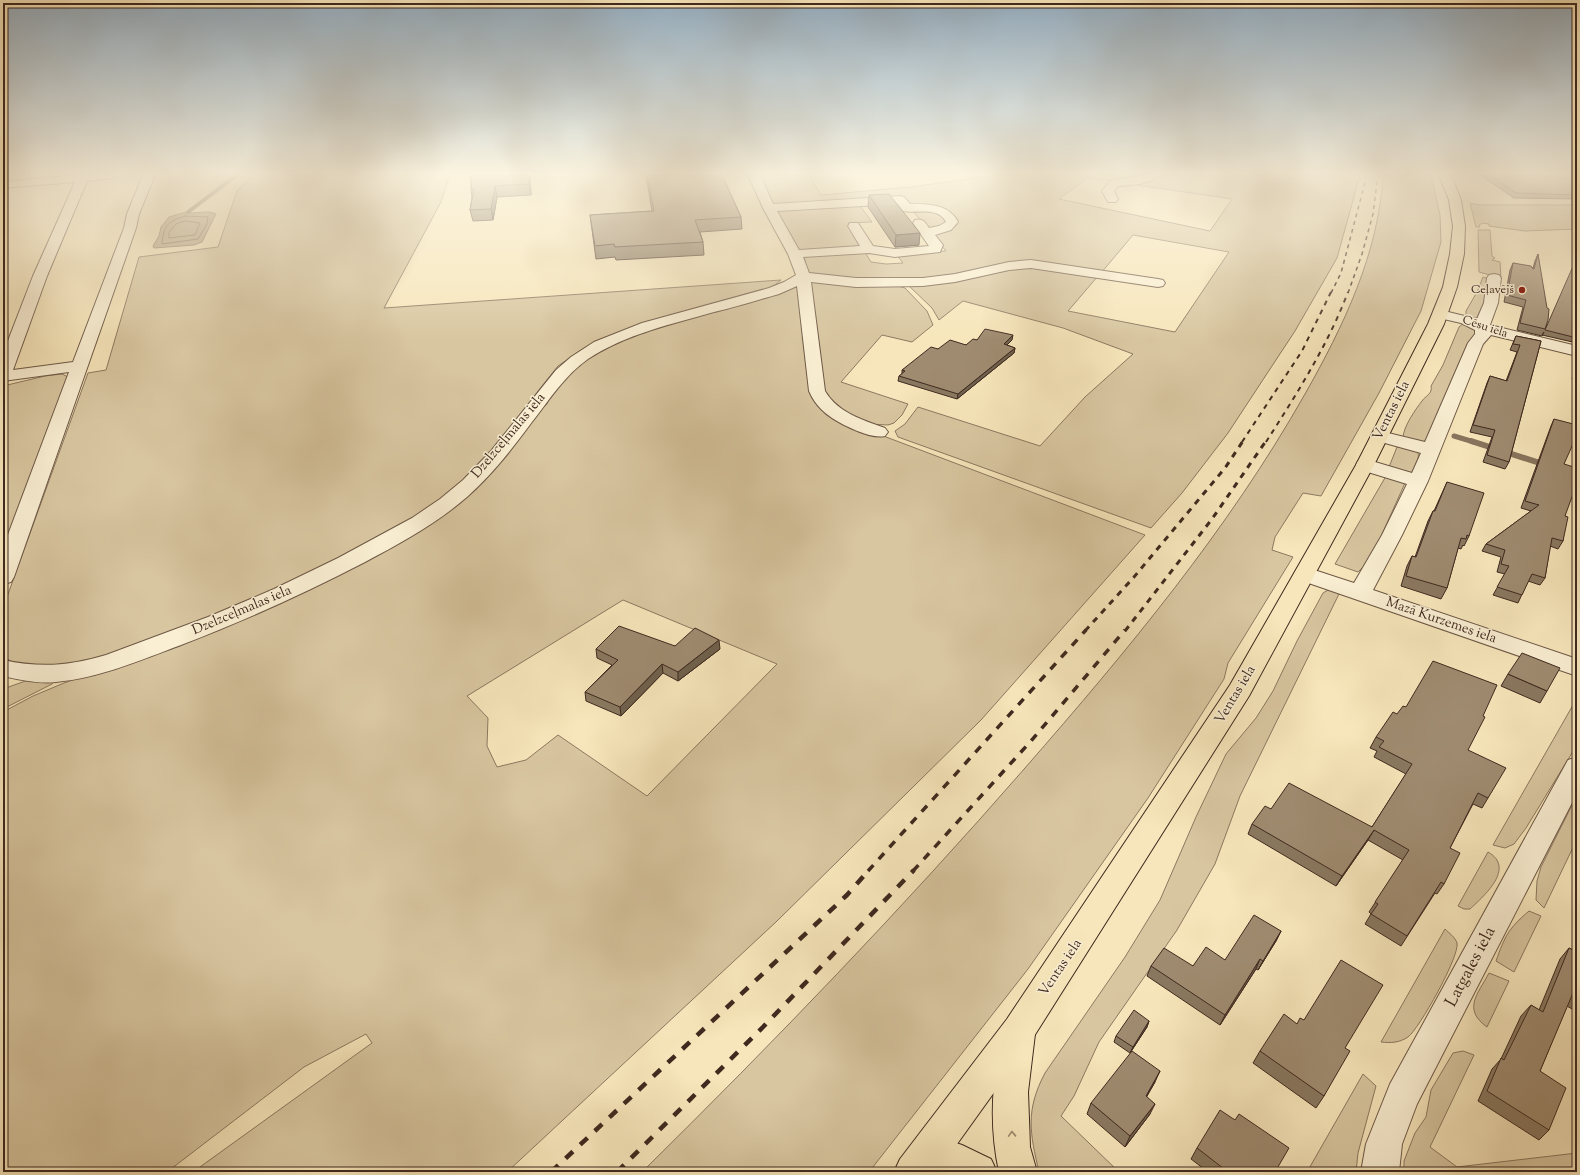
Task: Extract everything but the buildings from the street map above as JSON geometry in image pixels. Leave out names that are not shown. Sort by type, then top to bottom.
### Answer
[{"type":"main road","name":"Ventas iela","points":[[927,1165],[1065,962],[1240,690],[1365,465],[1440,314],[1455,270],[1459,240],[1459,230]]},
{"type":"main road","points":[[1018,1172],[1012,1146],[1010,1092],[1019,1030]]},
{"type":"main road","points":[[927,1165],[962,1163],[978,1172]]},
{"type":"street","points":[[59,230],[16,336],[3,376],[80,366]]},
{"type":"street","points":[[3,577],[129,230]]},
{"type":"street","points":[[781,230],[795,254],[804,276],[817,391],[820,399],[838,414],[879,432]]},
{"type":"street","points":[[856,230],[869,249]]},
{"type":"street","points":[[795,254],[869,249],[895,253],[935,249],[936,245],[927,232],[942,230]]},
{"type":"street","points":[[804,276],[826,281],[847,283],[921,283],[965,276],[1012,264],[1031,264],[1158,283]]},
{"type":"street","name":"Dzelzceļmalas iela","points":[[3,668],[38,674],[55,674],[110,662],[242,613],[305,584],[391,540],[417,524],[461,492],[485,469],[503,448],[560,374],[583,355],[605,342],[619,336],[664,321],[774,290],[804,276]]},
{"type":"street","points":[[1360,593],[1392,535],[1418,481],[1476,343],[1483,335],[1482,328],[1492,303],[1494,278]]},
{"type":"street","name":"Cēsu iela","points":[[1440,314],[1472,322],[1482,328],[1577,351]]},
{"type":"street","points":[[1380,436],[1432,450]]},
{"type":"street","points":[[1365,465],[1418,481]]},
{"type":"street","name":"Mazā Kurzemes iela","points":[[1305,574],[1577,668]]},
{"type":"street","name":"Latgales iela","points":[[1380,1172],[1384,1144],[1402,1096],[1577,767]]},
{"type":"shaded area","points":[[224,230],[426,230],[384,308],[781,280],[770,289],[619,332],[584,348],[558,366],[538,391],[511,430],[474,470],[430,510],[278,592],[123,651],[63,667],[15,663],[3,657],[3,608],[88,373],[106,370],[139,257],[218,247]]},
{"type":"shaded area","points":[[786,230],[852,230],[862,247],[799,250]]},
{"type":"shaded area","points":[[950,230],[1345,230],[1337,258],[1295,331],[1228,433],[1182,493],[1151,528],[898,437],[895,431],[905,424],[918,407],[1040,446],[1085,397],[1133,354],[1063,328],[963,301],[939,320],[932,308],[908,285],[1034,265],[1098,276],[1068,311],[1175,332],[1229,252],[1133,235],[1101,273],[1037,263],[937,279],[853,282],[812,275],[807,270],[804,256],[864,251],[871,262],[886,264],[903,263],[897,255],[946,251],[932,234]]},
{"type":"shaded area","points":[[1375,230],[1441,230],[1441,242],[1421,311],[1379,393],[1321,496],[1303,493],[1275,537],[1272,550],[1293,557],[1228,663],[1224,679],[1148,798],[1028,969],[869,1172],[642,1172],[789,1024],[932,872],[1063,724],[1139,634],[1175,588],[1243,493],[1305,394],[1333,342],[1357,289],[1367,261]]},
{"type":"shaded area","points":[[1478,230],[1490,230],[1492,256],[1495,258],[1492,260],[1500,262],[1501,278],[1479,272]]},
{"type":"shaded area","points":[[1517,230],[1555,230],[1525,231]]},
{"type":"shaded area","points":[[1483,277],[1488,279],[1482,313],[1479,317],[1472,319],[1466,315],[1466,311],[1477,292]]},
{"type":"shaded area","points":[[816,281],[894,285],[905,288],[927,311],[933,325],[912,342],[882,335],[841,382],[908,404],[902,415],[894,423],[888,425],[868,424],[838,410],[824,394],[809,282]]},
{"type":"shaded area","points":[[800,283],[814,392],[857,426],[1145,535],[981,720],[776,922],[507,1172],[193,1172],[372,1043],[366,1034],[304,1067],[167,1172],[3,1172],[3,712],[33,696],[130,659],[410,534],[547,404],[552,392],[571,370],[611,342]],"holes":[[[623,600],[777,664],[647,796],[558,735],[526,760],[497,767],[487,746],[488,718],[467,696]]]},
{"type":"shaded area","points":[[1464,323],[1477,330],[1470,341],[1426,442],[1423,444],[1403,437],[1405,428],[1410,418],[1423,399],[1430,393],[1431,386],[1443,365],[1459,327]]},
{"type":"shaded area","points":[[62,374],[68,377],[3,553],[3,386],[45,376]]},
{"type":"shaded area","points":[[1400,445],[1417,451],[1417,461],[1411,474],[1389,467],[1397,447]]},
{"type":"shaded area","points":[[1386,476],[1405,483],[1378,543],[1364,566],[1358,572],[1335,564]]},
{"type":"shaded area","points":[[1328,590],[1335,591],[1441,628],[1443,630],[1340,593],[1339,594],[1240,796],[1215,864],[1177,930],[1099,1042],[1074,1096],[1061,1116],[1119,1172],[1039,1172],[1033,1145],[1031,1122],[1034,1099],[1045,1073],[1125,957],[1160,900],[1196,817],[1226,754],[1256,718],[1273,691],[1297,641],[1323,593]]},
{"type":"shaded area","points":[[34,678],[57,678],[52,684],[3,709],[3,689]]},
{"type":"shaded area","points":[[1577,698],[1577,737],[1572,753],[1526,828],[1514,844],[1505,848],[1493,845]]},
{"type":"shaded area","points":[[1577,795],[1577,839],[1544,908],[1536,900],[1537,881],[1541,867]]},
{"type":"shaded area","points":[[1488,852],[1496,859],[1499,866],[1495,882],[1483,897],[1470,909],[1464,909],[1458,906]]},
{"type":"shaded area","points":[[1529,911],[1541,916],[1514,972],[1496,961],[1508,933]]},
{"type":"shaded area","points":[[1445,929],[1457,943],[1452,962],[1438,992],[1421,1021],[1408,1037],[1395,1042],[1381,1042]]},
{"type":"shaded area","points":[[1489,973],[1509,981],[1487,1027],[1475,1014],[1474,1001]]},
{"type":"shaded area","points":[[1463,1051],[1474,1055],[1430,1147],[1457,1167],[1577,1153],[1577,1172],[1404,1172],[1404,1161],[1415,1133],[1426,1117],[1431,1090],[1453,1053]]},
{"type":"shaded area","points":[[1363,1074],[1376,1086],[1358,1153],[1356,1172],[1307,1172]]},
{"type":"water","points":[[160,230],[208,230],[202,242],[194,245],[154,248],[153,246],[159,236]]},
{"type":"waterway","points":[[1454,436],[1474,442]]},
{"type":"waterway","points":[[1471,441],[1546,465]]},
{"type":"railway","points":[[1331,293],[1341,273],[1352,230]]},
{"type":"railway","points":[[1348,293],[1369,230]]},
{"type":"railway","points":[[1242,442],[1302,351],[1331,292]]},
{"type":"railway","points":[[1266,442],[1300,388],[1321,350],[1348,292]]},
{"type":"railway","points":[[1085,631],[1134,577],[1225,468],[1243,441]]},
{"type":"railway","points":[[1125,631],[1212,519],[1266,441]]},
{"type":"railway","points":[[868,871],[1086,630]]},
{"type":"railway","points":[[913,871],[1031,741],[1125,630]]},
{"type":"railway","points":[[551,1172],[847,895],[869,870]]},
{"type":"railway","points":[[617,1172],[763,1027],[914,870]]},
{"type":"place","name":"Ceļavējš","points":[[1522,290]]}]
